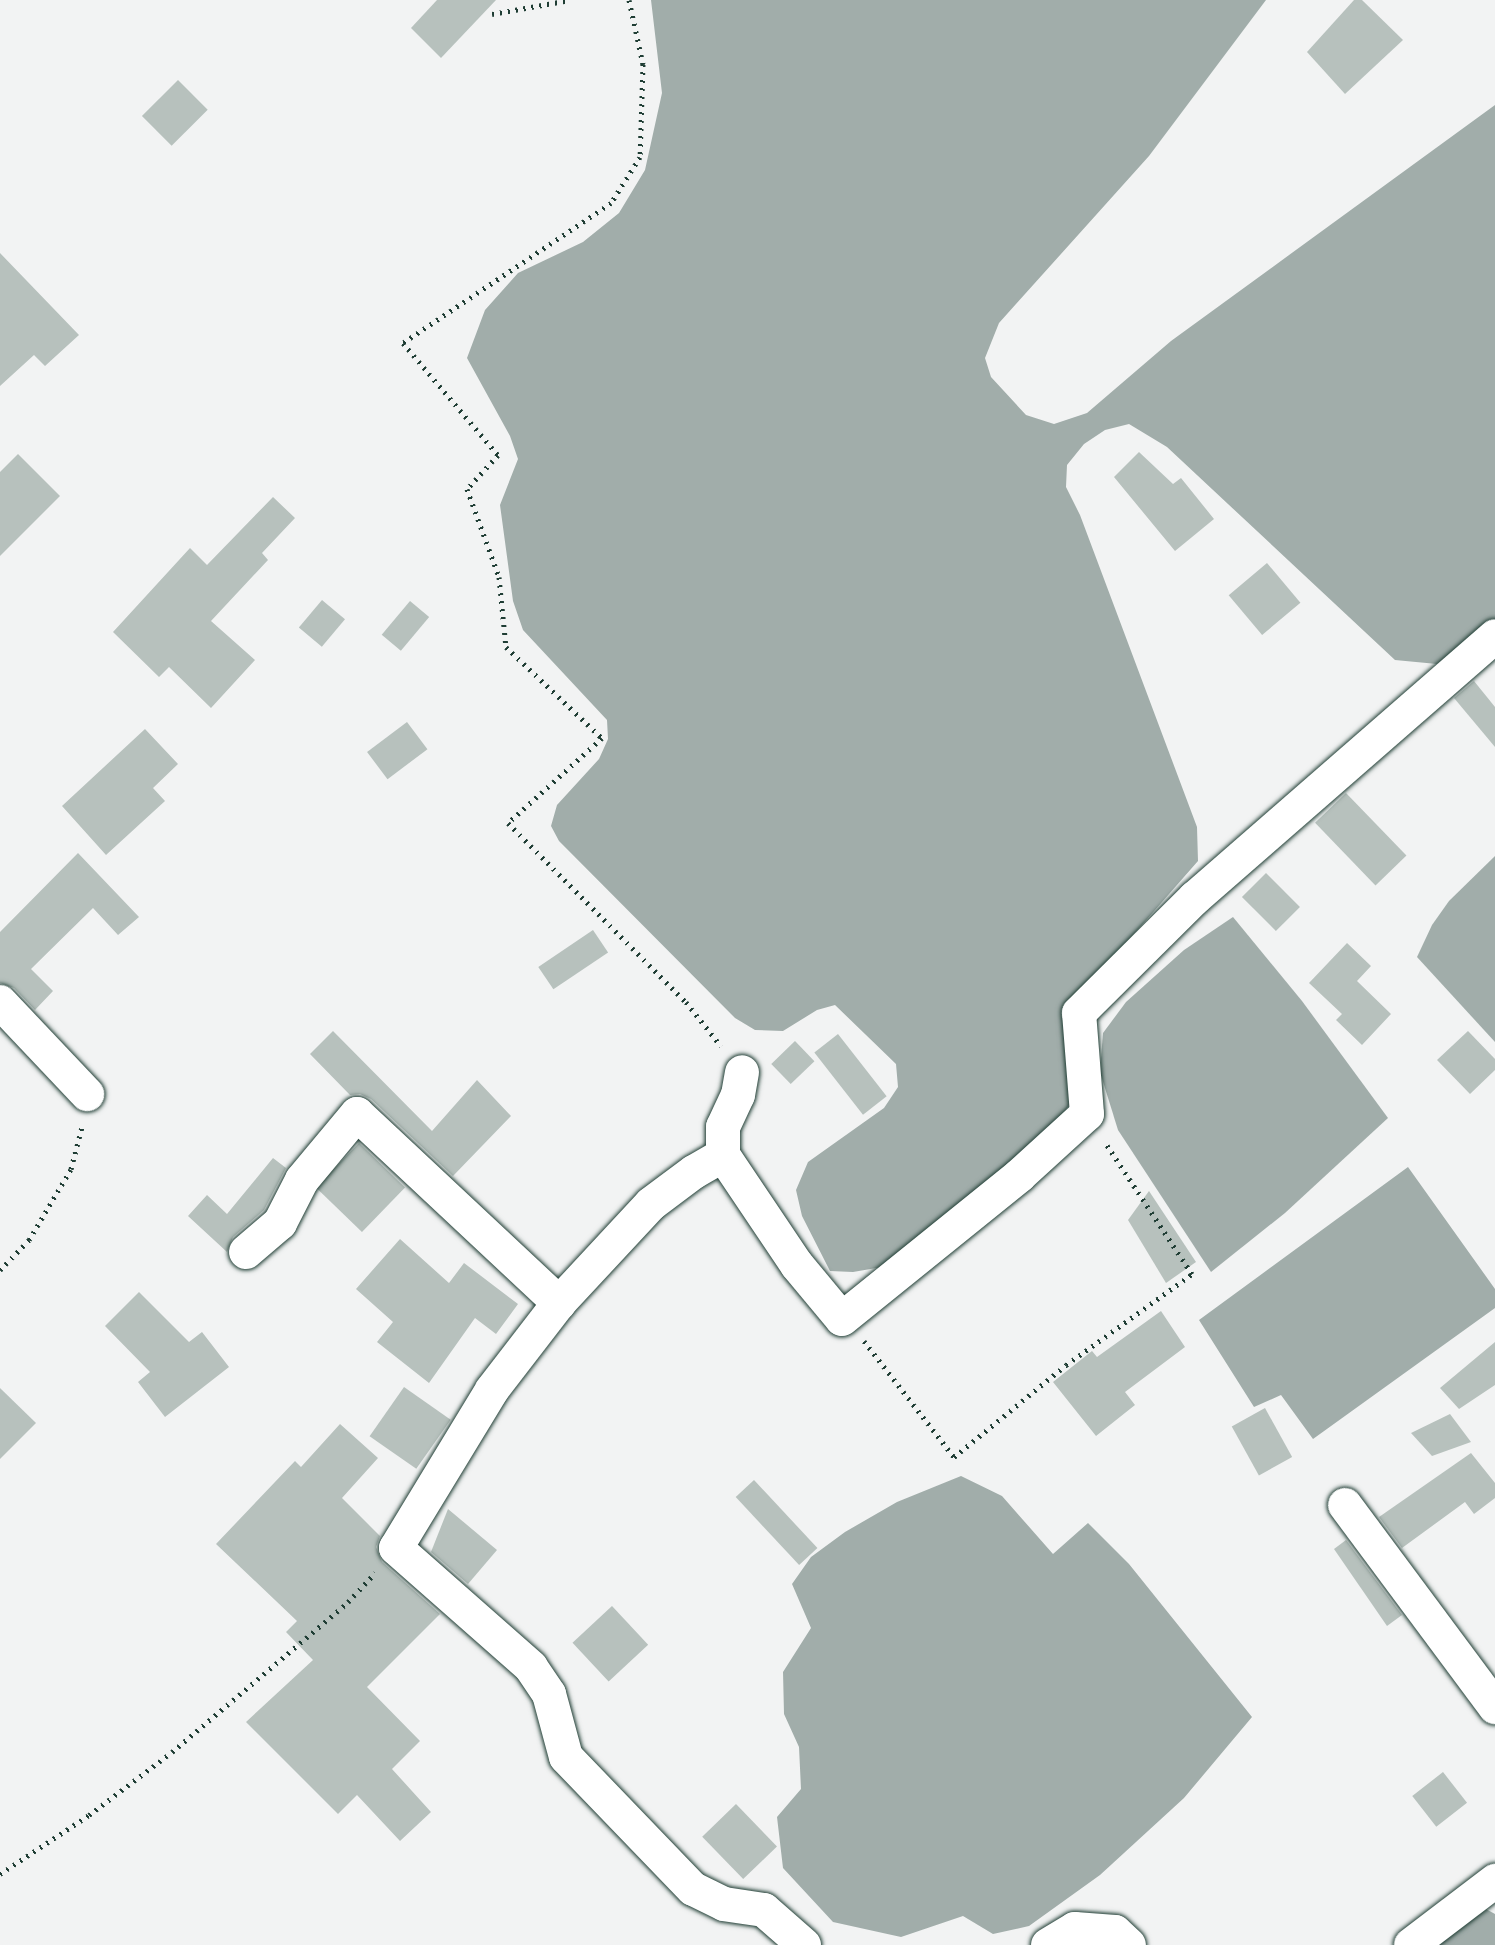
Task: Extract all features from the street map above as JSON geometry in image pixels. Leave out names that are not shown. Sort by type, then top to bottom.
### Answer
[{"type":"street","points":[[742,1072],[738,1095],[723,1127],[723,1155],[797,1265],[842,1319],[1019,1176],[1087,1114],[1079,1013],[1195,898],[1495,636]]},
{"type":"street","points":[[0,1002],[87,1094]]},
{"type":"street","points":[[246,1252],[280,1223],[302,1180],[357,1114],[559,1303]]},
{"type":"street","points":[[723,1155],[651,1204],[559,1303],[492,1390],[396,1548],[531,1667],[549,1694],[566,1757],[693,1889],[724,1904],[764,1910],[804,1945]]},
{"type":"street","points":[[1345,1505],[1495,1707]]},
{"type":"street","points":[[1411,1945],[1495,1881]]},
{"type":"street","points":[[1048,1945],[1075,1929],[1115,1932],[1129,1945]]},
{"type":"path","points":[[492,14],[570,0]]},
{"type":"path","points":[[629,0],[643,64],[640,157],[611,203],[403,343],[498,455],[467,489],[499,577],[506,647],[602,738],[508,823],[686,1002],[742,1072]]},
{"type":"path","points":[[0,1270],[29,1240],[71,1169],[87,1094]]},
{"type":"path","points":[[842,1319],[871,1348],[954,1457],[1066,1365],[1192,1274],[1087,1114]]},
{"type":"path","points":[[0,1874],[89,1815],[172,1752],[348,1602],[396,1548]]},
{"type":"shaded area","points":[[651,0],[1266,0],[1149,156],[999,323],[985,358],[991,377],[1026,415],[1054,424],[1087,413],[1171,341],[1495,105],[1495,620],[1437,664],[1395,660],[1167,447],[1129,424],[1105,430],[1084,444],[1067,465],[1066,487],[1080,515],[1197,827],[1198,861],[1112,959],[1075,1095],[1054,1129],[882,1267],[853,1272],[830,1271],[802,1216],[796,1190],[808,1162],[884,1108],[898,1087],[896,1064],[835,1005],[817,1010],[783,1031],[755,1030],[735,1018],[559,841],[551,826],[557,805],[599,759],[608,739],[607,720],[523,630],[513,601],[500,505],[518,459],[510,436],[467,358],[485,310],[518,273],[583,242],[619,213],[645,170],[662,93]]},
{"type":"shaded area","points":[[1495,856],[1495,1042],[1417,957],[1432,925],[1449,901]]},
{"type":"shaded area","points":[[1233,917],[1302,1001],[1388,1118],[1285,1213],[1211,1272],[1118,1130],[1100,1072],[1103,1033],[1126,1002],[1184,950]]},
{"type":"shaded area","points":[[1408,1167],[1495,1289],[1495,1308],[1313,1439],[1281,1395],[1254,1407],[1199,1320]]},
{"type":"shaded area","points":[[961,1476],[1002,1496],[1053,1554],[1088,1523],[1129,1564],[1252,1717],[1184,1798],[1100,1875],[1029,1926],[993,1934],[963,1916],[901,1937],[833,1922],[783,1868],[777,1817],[801,1789],[799,1747],[784,1714],[783,1672],[811,1628],[792,1584],[811,1557],[845,1532],[897,1502]]},
{"type":"shaded area","points":[[1484,1908],[1495,1914],[1495,1945],[1434,1945]]},
{"type":"building","points":[[437,0],[496,0],[441,58],[411,28]]},
{"type":"building","points":[[1354,0],[1362,0],[1403,40],[1345,94],[1307,52]]},
{"type":"building","points":[[178,80],[208,110],[172,146],[142,116]]},
{"type":"building","points":[[0,253],[79,335],[45,366],[34,355],[0,386]]},
{"type":"building","points":[[1139,452],[1173,484],[1181,478],[1214,519],[1175,551],[1114,477]]},
{"type":"building","points":[[18,454],[60,496],[0,556],[0,472]]},
{"type":"building","points":[[273,497],[295,518],[262,553],[268,560],[211,621],[255,660],[211,708],[169,667],[159,677],[113,632],[190,548],[207,565]]},
{"type":"building","points":[[1267,563],[1300,603],[1262,635],[1229,595]]},
{"type":"building","points":[[322,600],[345,619],[322,647],[299,628]]},
{"type":"building","points":[[410,601],[429,617],[401,651],[382,635]]},
{"type":"building","points":[[1474,681],[1495,707],[1495,747],[1454,698]]},
{"type":"building","points":[[407,722],[427,749],[388,779],[367,752]]},
{"type":"building","points":[[145,729],[178,764],[153,788],[165,801],[106,855],[62,806]]},
{"type":"building","points":[[1346,793],[1406,856],[1376,885],[1315,823]]},
{"type":"building","points":[[78,853],[139,917],[118,935],[93,908],[31,969],[53,991],[35,1010],[14,988],[0,983],[0,932]]},
{"type":"building","points":[[1266,873],[1300,907],[1276,931],[1242,897]]},
{"type":"building","points":[[593,930],[608,952],[553,989],[538,967]]},
{"type":"building","points":[[1347,943],[1371,966],[1357,981],[1391,1014],[1362,1045],[1336,1020],[1342,1014],[1309,983]]},
{"type":"building","points":[[333,1031],[432,1131],[477,1080],[511,1116],[453,1176],[371,1099],[360,1094],[350,1095],[310,1054]]},
{"type":"building","points":[[1468,1031],[1495,1059],[1495,1070],[1470,1094],[1437,1060]]},
{"type":"building","points":[[838,1034],[887,1096],[863,1115],[814,1052]]},
{"type":"building","points":[[795,1041],[814,1061],[791,1084],[771,1064]]},
{"type":"building","points":[[359,1143],[405,1187],[362,1232],[316,1188]]},
{"type":"building","points":[[273,1158],[286,1168],[264,1210],[233,1237],[227,1252],[188,1216],[207,1195],[227,1214]]},
{"type":"building","points":[[1149,1191],[1196,1262],[1166,1283],[1128,1220]]},
{"type":"building","points":[[400,1239],[449,1283],[464,1263],[518,1304],[496,1334],[475,1318],[429,1383],[377,1342],[393,1322],[356,1289]]},
{"type":"building","points":[[139,1292],[189,1342],[202,1332],[229,1367],[165,1417],[138,1382],[150,1372],[105,1326]]},
{"type":"building","points":[[1161,1311],[1185,1347],[1125,1392],[1135,1405],[1096,1436],[1053,1382],[1092,1351],[1097,1357]]},
{"type":"building","points":[[1495,1342],[1495,1385],[1459,1409],[1440,1388]]},
{"type":"building","points":[[404,1387],[451,1420],[416,1469],[370,1436]]},
{"type":"building","points":[[0,1388],[36,1423],[0,1459]]},
{"type":"building","points":[[1265,1408],[1292,1457],[1259,1475],[1232,1426]]},
{"type":"building","points":[[1450,1414],[1471,1442],[1432,1456],[1411,1433]]},
{"type":"building","points":[[340,1424],[378,1458],[342,1498],[380,1536],[376,1547],[382,1562],[440,1614],[367,1687],[420,1741],[392,1769],[431,1812],[400,1841],[357,1795],[338,1814],[246,1722],[313,1660],[286,1632],[297,1621],[216,1544],[295,1461],[301,1467]]},
{"type":"building","points":[[1471,1453],[1495,1483],[1495,1498],[1474,1514],[1465,1502],[1402,1548],[1379,1517]]},
{"type":"building","points":[[754,1480],[817,1548],[799,1565],[736,1497]]},
{"type":"building","points":[[448,1509],[497,1550],[468,1584],[431,1552]]},
{"type":"building","points":[[1346,1540],[1402,1615],[1387,1626],[1334,1549]]},
{"type":"building","points":[[612,1606],[648,1645],[609,1682],[573,1643]]},
{"type":"building","points":[[1443,1772],[1467,1803],[1436,1827],[1412,1796]]},
{"type":"building","points":[[736,1804],[777,1846],[743,1879],[702,1837]]}]
